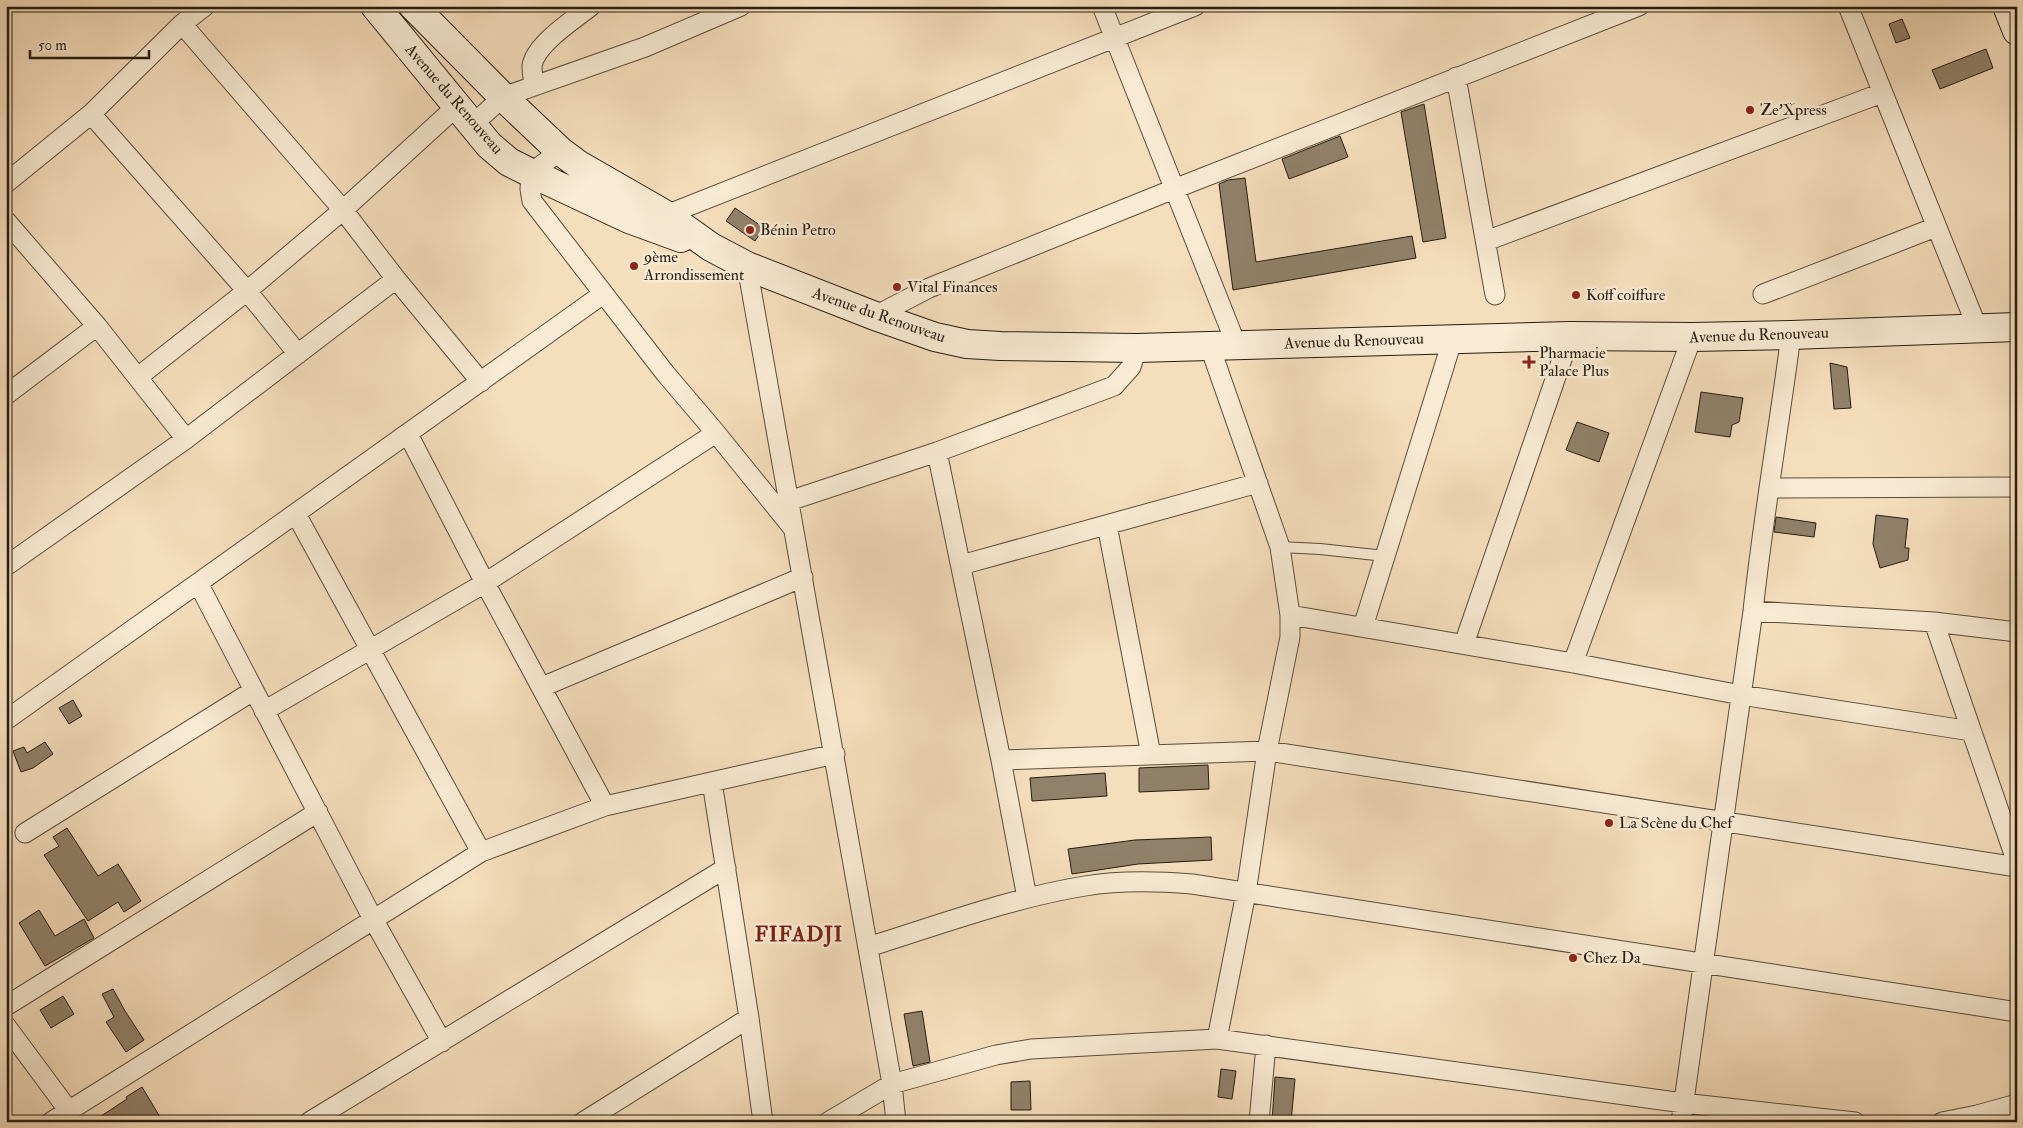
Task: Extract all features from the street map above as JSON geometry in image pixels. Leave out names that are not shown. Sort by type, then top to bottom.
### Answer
[{"type":"main road","name":"Avenue du Renouveau","points":[[375,6],[489,145],[509,162],[660,232],[710,246]]},
{"type":"main road","name":"Avenue du Renouveau","points":[[413,6],[503,97],[560,151],[579,165],[666,215],[710,246],[747,266],[875,316],[935,337],[967,344],[1137,348],[1453,338],[1792,335],[2017,327]]},
{"type":"main road","points":[[2007,6],[2017,31]]},
{"type":"street","points":[[6,183],[91,114],[182,24],[205,6]]},
{"type":"street","points":[[534,86],[532,65],[537,54],[559,31],[591,6]]},
{"type":"street","points":[[138,377],[247,291],[343,210],[465,116],[503,97],[645,47],[740,6]]},
{"type":"street","points":[[1102,6],[1174,188],[1223,346],[1258,483],[1280,548],[1290,615],[1290,637],[1267,752],[1246,893],[1217,1039]]},
{"type":"street","points":[[666,215],[1195,6]]},
{"type":"street","points":[[875,316],[929,288],[1174,188],[1639,6]]},
{"type":"street","points":[[1848,6],[1977,327]]},
{"type":"street","points":[[182,24],[343,210],[396,279],[481,382]]},
{"type":"street","points":[[1456,77],[1496,294]]},
{"type":"street","points":[[1486,241],[1882,92]]},
{"type":"street","points":[[91,114],[247,291],[298,354]]},
{"type":"street","points":[[560,151],[532,173],[530,189],[532,201],[664,373],[716,433],[794,530]]},
{"type":"street","points":[[6,221],[97,326],[186,439]]},
{"type":"street","points":[[1764,294],[1936,227]]},
{"type":"street","points":[[747,266],[835,754],[892,1084],[896,1122]]},
{"type":"street","points":[[6,566],[186,439],[396,279]]},
{"type":"street","points":[[6,720],[603,294]]},
{"type":"street","points":[[6,395],[97,326]]},
{"type":"street","points":[[1681,1122],[1753,610],[1762,530],[1770,488],[1792,335]]},
{"type":"street","points":[[1464,644],[1570,336]]},
{"type":"street","points":[[1573,663],[1692,337]]},
{"type":"street","points":[[1363,627],[1453,338]]},
{"type":"street","points":[[789,501],[937,452],[1114,386],[1131,367],[1137,348]]},
{"type":"street","points":[[264,711],[485,583],[716,433]]},
{"type":"street","points":[[408,434],[485,583],[605,806]]},
{"type":"street","points":[[937,452],[1001,760],[1027,898]]},
{"type":"street","points":[[961,565],[1258,483]]},
{"type":"street","points":[[1770,488],[2017,486]]},
{"type":"street","points":[[296,514],[481,852]]},
{"type":"street","points":[[1107,525],[1151,756]]},
{"type":"street","points":[[542,687],[802,577]]},
{"type":"street","points":[[198,583],[373,919],[442,1042]]},
{"type":"street","points":[[1753,610],[1934,622],[2017,632]]},
{"type":"street","points":[[1290,615],[1573,663],[1741,694],[1971,731]]},
{"type":"street","points":[[1934,622],[2017,863]]},
{"type":"street","points":[[25,833],[253,691]]},
{"type":"street","points":[[1001,760],[1267,752],[2017,868]]},
{"type":"street","points":[[51,1122],[481,852],[605,806],[835,754]]},
{"type":"street","points":[[712,782],[749,1018],[763,1122]]},
{"type":"street","points":[[6,1006],[318,812]]},
{"type":"street","points":[[310,1122],[726,868]]},
{"type":"street","points":[[868,947],[1027,898],[1085,886],[1140,881],[1192,884],[2017,1012]]},
{"type":"street","points":[[583,1122],[749,1018]]},
{"type":"street","points":[[6,1026],[69,1111]]},
{"type":"street","points":[[828,1122],[892,1084],[996,1055],[1031,1049],[1217,1039],[1683,1103],[1855,1122]]},
{"type":"street","points":[[1259,1122],[1266,1045]]},
{"type":"street","points":[[1942,1122],[2017,1104]]},
{"type":"lane","points":[[1280,548],[1320,549],[1385,556]]},
{"type":"building","points":[[1902,19],[1910,38],[1896,43],[1889,24]]},
{"type":"building","points":[[1986,49],[1993,68],[1940,89],[1932,70]]},
{"type":"building","points":[[1424,104],[1446,238],[1423,242],[1401,112]]},
{"type":"building","points":[[1340,136],[1348,157],[1289,179],[1282,159]]},
{"type":"building","points":[[1245,178],[1256,262],[1412,236],[1416,258],[1233,290],[1219,184],[1228,180]]},
{"type":"building","points":[[735,208],[764,228],[755,241],[726,221]]},
{"type":"building","points":[[1830,363],[1847,367],[1851,408],[1834,409]]},
{"type":"building","points":[[1701,392],[1743,398],[1739,422],[1732,425],[1730,437],[1695,432]]},
{"type":"building","points":[[1577,422],[1609,433],[1599,462],[1566,450]]},
{"type":"building","points":[[1876,515],[1908,519],[1905,548],[1909,548],[1908,560],[1880,568],[1873,544]]},
{"type":"building","points":[[1776,517],[1816,523],[1814,537],[1774,532]]},
{"type":"building","points":[[73,700],[82,716],[69,724],[59,708]]},
{"type":"building","points":[[45,742],[53,754],[33,768],[21,772],[13,751],[24,747],[27,753]]},
{"type":"building","points":[[1208,765],[1209,789],[1139,792],[1139,768]]},
{"type":"building","points":[[1105,773],[1107,796],[1032,801],[1030,778]]},
{"type":"building","points":[[67,828],[98,876],[118,864],[141,901],[124,912],[118,902],[88,921],[44,855],[59,846],[53,837]]},
{"type":"building","points":[[1211,837],[1212,860],[1138,864],[1072,874],[1068,849],[1135,840]]},
{"type":"building","points":[[39,910],[55,936],[84,919],[94,938],[45,966],[19,923]]},
{"type":"building","points":[[113,989],[144,1040],[126,1052],[106,1022],[114,1017],[102,994]]},
{"type":"building","points":[[63,996],[74,1014],[51,1028],[40,1010]]},
{"type":"building","points":[[922,1011],[930,1062],[913,1066],[904,1014]]},
{"type":"building","points":[[1221,1069],[1236,1071],[1232,1099],[1218,1097]]},
{"type":"building","points":[[1275,1077],[1295,1079],[1291,1122],[1272,1122]]},
{"type":"building","points":[[1030,1081],[1031,1110],[1011,1110],[1011,1082]]},
{"type":"building","points":[[142,1087],[163,1122],[92,1122],[127,1099],[126,1097]]},
{"type":"place","name":"Ze'Xpress","points":[[1750,110]]},
{"type":"place","name":"Bénin Petro","points":[[750,230]]},
{"type":"place","name":"9ème Arrondissement","points":[[634,266]]},
{"type":"place","name":"Vital Finances","points":[[897,287]]},
{"type":"place","name":"Koff coiffure","points":[[1576,295]]},
{"type":"place","name":"Pharmacie Palace Plus","points":[[1529,362]]},
{"type":"place","name":"La Scène du Chef","points":[[1609,823]]},
{"type":"place","name":"Chez Da","points":[[1573,958]]},
{"type":"district","name":"FIFADJI","points":[[799,934]]}]
